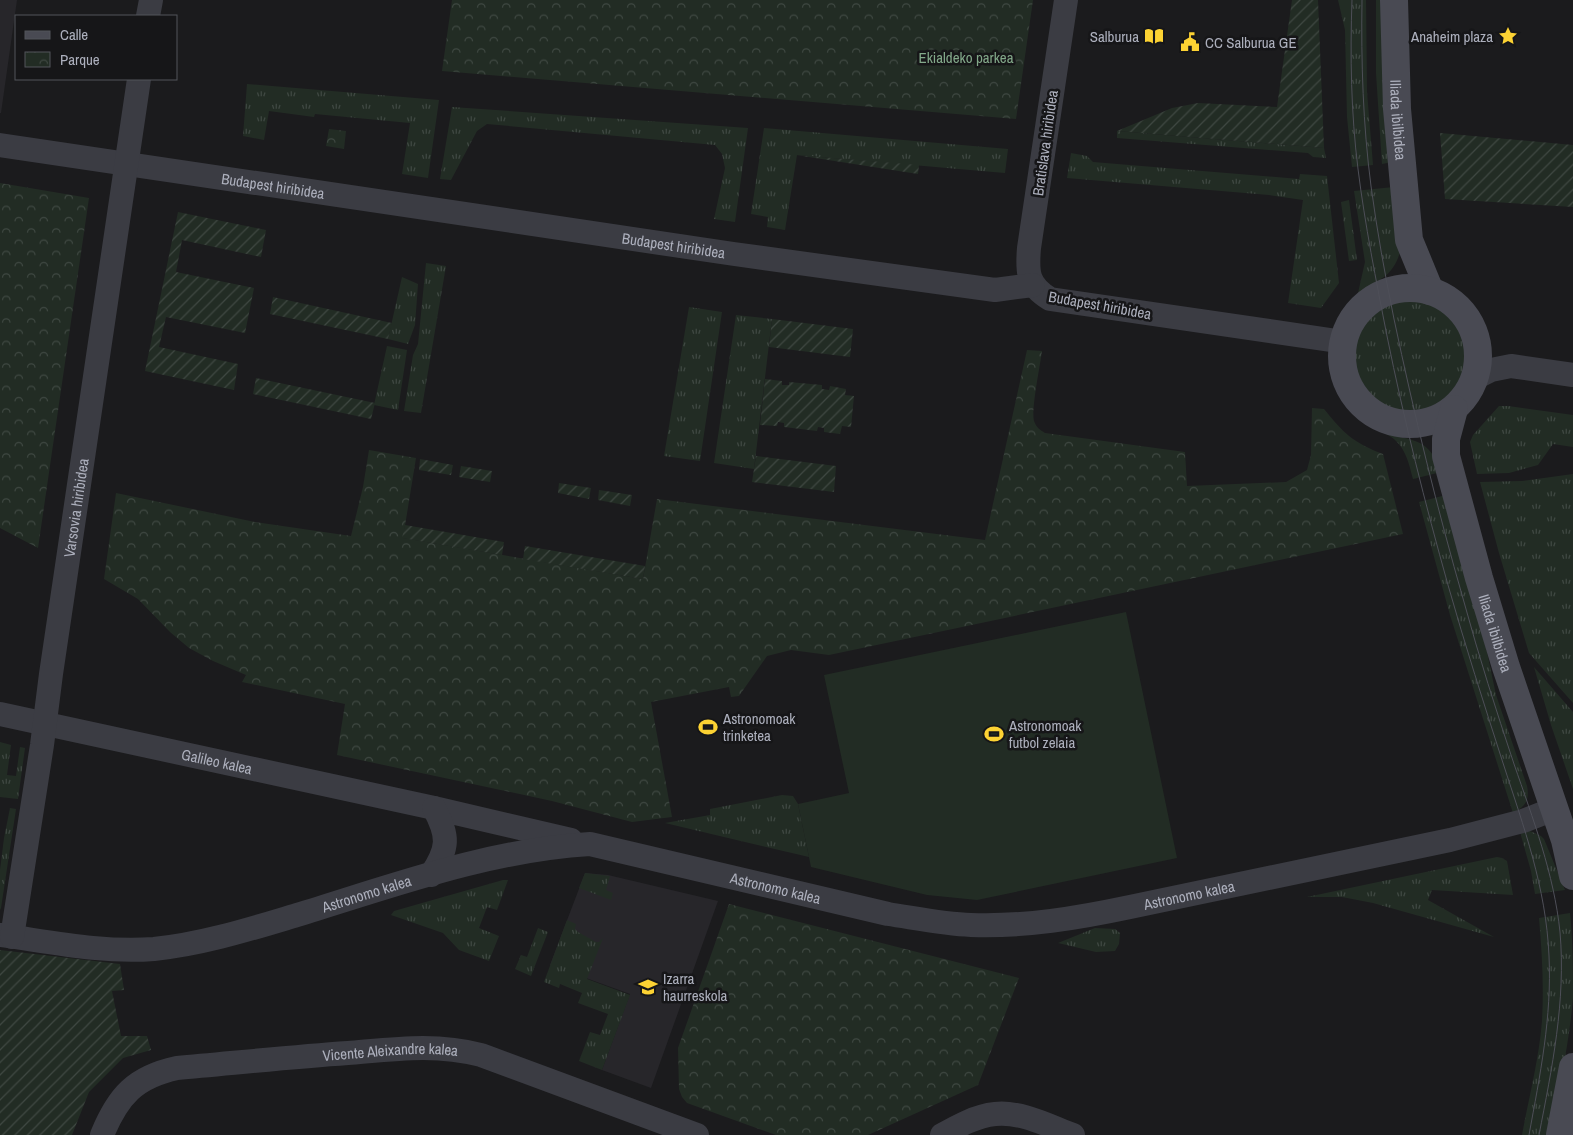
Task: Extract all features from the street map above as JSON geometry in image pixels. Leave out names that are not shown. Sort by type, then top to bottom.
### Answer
[{"type":"main road","name":"Iliada ibilbidea","points":[[1394,0],[1397,109],[1409,240],[1430,291]]},
{"type":"main road","name":"Iliada ibilbidea","points":[[1380,295],[1388,288],[1400,268],[1409,240]]},
{"type":"main road","points":[[1402,424],[1417,424],[1430,421],[1454,409],[1466,395],[1478,364],[1476,338],[1463,314],[1442,296],[1430,291],[1409,288],[1380,295],[1370,301],[1356,315],[1346,333],[1344,342],[1342,358],[1345,374],[1351,389],[1360,402],[1372,413],[1386,420],[1413,427],[1446,456]]},
{"type":"main road","name":"Iliada ibilbidea","points":[[1454,409],[1446,439],[1446,456],[1487,605],[1565,840],[1573,876]]},
{"type":"main road","points":[[1560,1135],[1573,1068]]},
{"type":"street","points":[[148,15],[151,0]]},
{"type":"street","name":"Bratislava hiribidea","points":[[1033,285],[1028,268],[1030,248],[1066,0]]},
{"type":"street","name":"Varsovia hiribidea","points":[[6,936],[45,723],[139,80]]},
{"type":"street","name":"Budapest hiribidea","points":[[0,145],[734,254],[995,290],[1033,285],[1040,293],[1050,299],[1344,342]]},
{"type":"street","points":[[1474,378],[1491,370],[1511,366],[1573,375]]},
{"type":"street","name":"Galileo kalea","points":[[0,714],[434,808],[590,844]]},
{"type":"street","points":[[432,875],[442,859],[446,839],[442,822],[434,808]]},
{"type":"street","name":"Astronomo kalea","points":[[6,936],[97,949],[153,949],[209,941],[432,875],[511,854],[590,844],[888,914],[971,925],[1038,923],[1097,914],[1450,840],[1523,821],[1554,808]]},
{"type":"street","name":"Vicente Aleixandre kalea","points":[[102,1135],[113,1110],[124,1095],[141,1082],[162,1071],[328,1054],[434,1047],[467,1051],[481,1055],[697,1135]]},
{"type":"street","points":[[942,1135],[962,1124],[996,1114],[1014,1115],[1030,1119],[1073,1135]]},
{"type":"shaded area","points":[[0,0],[17,0],[1,113],[0,113]]},
{"type":"shaded area","name":"Izarra haurreskola","points":[[585,873],[608,875],[718,901],[651,1088],[602,1070],[630,994],[550,965]]},
{"type":"green space","name":"Ekialdeko parkea","points":[[452,0],[1033,0],[1016,119],[442,71]]},
{"type":"green space","points":[[1292,0],[1318,0],[1324,148],[1117,131],[1172,108],[1198,103],[1277,107]]},
{"type":"green space","points":[[1338,0],[1366,0],[1367,92],[1373,165],[1352,167],[1347,117],[1345,30]]},
{"type":"green space","points":[[1376,0],[1384,0],[1392,162],[1382,164],[1376,73]]},
{"type":"green space","points":[[247,84],[439,100],[428,178],[402,174],[410,123],[315,114],[314,117],[269,111],[264,140],[243,136]]},
{"type":"green space","points":[[452,107],[748,128],[735,222],[714,219],[725,168],[722,154],[715,145],[487,124],[477,131],[451,180],[440,179]]},
{"type":"green space","points":[[764,128],[1008,149],[1005,173],[797,155],[785,230],[767,227],[768,217],[751,214]]},
{"type":"green space","points":[[329,129],[346,131],[344,149],[326,146]]},
{"type":"green space","points":[[1117,131],[1324,148],[1326,158],[1313,157],[1308,153],[1117,138]]},
{"type":"green space","points":[[1440,133],[1573,145],[1573,207],[1445,199]]},
{"type":"green space","points":[[1071,153],[1087,156],[1093,162],[1299,179],[1300,174],[1327,176],[1339,283],[1321,308],[1288,303],[1303,200],[1269,195],[1067,178]]},
{"type":"green space","points":[[796,155],[919,165],[918,174]]},
{"type":"green space","points":[[0,183],[89,198],[38,548],[0,528]]},
{"type":"green space","points":[[1394,187],[1400,252],[1389,273],[1358,293],[1365,262],[1354,191]]},
{"type":"green space","points":[[1349,200],[1357,260],[1349,261],[1341,202]]},
{"type":"green space","points":[[178,212],[266,230],[261,257],[182,240],[176,272],[254,288],[245,333],[166,317],[159,347],[238,364],[234,390],[145,371]]},
{"type":"green space","points":[[426,263],[446,266],[421,413],[404,411],[413,355],[418,344]]},
{"type":"green space","points":[[402,277],[418,284],[415,325],[408,344],[388,339]]},
{"type":"green space","points":[[273,297],[392,323],[388,339],[270,314]]},
{"type":"green space","points":[[1410,301],[1421,302],[1431,306],[1449,317],[1460,335],[1464,345],[1464,367],[1460,377],[1449,395],[1431,406],[1421,410],[1410,411],[1399,410],[1389,406],[1371,395],[1360,377],[1356,367],[1355,356],[1356,345],[1360,335],[1371,317],[1389,306],[1399,302]]},
{"type":"green space","points":[[689,307],[722,312],[700,461],[664,456]]},
{"type":"green space","points":[[736,315],[772,319],[754,469],[714,463]]},
{"type":"green space","points":[[772,319],[853,329],[850,357],[769,347]]},
{"type":"green space","points":[[387,346],[407,350],[398,410],[374,405]]},
{"type":"green space","points":[[1027,350],[1042,351],[1033,415],[1037,427],[1045,433],[1185,452],[1187,486],[1286,482],[1307,470],[1311,455],[1312,408],[1324,409],[1337,425],[1350,436],[1364,446],[1383,454],[1403,534],[829,655],[791,650],[767,656],[739,696],[731,697],[729,687],[651,702],[672,817],[632,822],[552,801],[337,755],[345,704],[242,682],[246,675],[189,648],[170,632],[138,599],[104,579],[116,493],[255,522],[351,536],[363,487],[369,450],[416,458],[403,538],[643,579],[657,499],[985,540]]},
{"type":"green space","points":[[256,378],[375,403],[371,419],[253,394]]},
{"type":"green space","points":[[765,379],[782,381],[782,385],[789,385],[789,382],[822,385],[822,389],[829,390],[830,386],[846,389],[845,395],[854,396],[851,427],[842,426],[840,434],[824,432],[824,428],[818,427],[817,431],[784,427],[784,423],[778,422],[777,426],[760,425]]},
{"type":"green space","points":[[1499,406],[1573,415],[1573,447],[1553,444],[1538,465],[1509,473],[1477,474],[1470,442],[1473,435]]},
{"type":"green space","points":[[1384,433],[1412,440],[1426,447],[1441,472],[1413,479],[1407,458],[1401,446]]},
{"type":"green space","points":[[756,456],[836,466],[834,492],[752,482]]},
{"type":"green space","points":[[420,459],[453,465],[451,475],[419,470]]},
{"type":"green space","points":[[461,466],[492,471],[490,482],[459,477]]},
{"type":"green space","points":[[1573,474],[1573,703],[1529,653],[1480,482],[1522,481]]},
{"type":"green space","points":[[559,483],[591,488],[589,499],[558,493]]},
{"type":"green space","points":[[599,490],[632,495],[630,506],[598,500]]},
{"type":"green space","points":[[1446,495],[1476,600],[1496,695],[1527,786],[1528,795],[1526,802],[1513,813],[1450,615],[1419,502]]},
{"type":"green space","points":[[405,525],[504,542],[502,555],[402,538]]},
{"type":"green space","points":[[525,546],[645,566],[643,579],[523,559]]},
{"type":"green space","name":"Astronomoak futbol zelaia","points":[[1126,612],[1177,858],[977,900],[927,895],[811,867],[798,804],[849,793],[824,675]]},
{"type":"green space","points":[[1534,667],[1573,712],[1573,789],[1551,725]]},
{"type":"green space","points":[[0,742],[11,745],[7,775],[16,776],[20,747],[25,748],[18,799],[0,797]]},
{"type":"green space","points":[[782,795],[793,796],[798,804],[809,857],[665,823],[710,815],[710,809]]},
{"type":"green space","points":[[10,808],[16,809],[0,910],[0,870]]},
{"type":"green space","points":[[1530,831],[1544,839],[1565,890],[1535,894],[1531,871],[1520,832]]},
{"type":"green space","points":[[1497,857],[1507,861],[1513,895],[1432,890],[1428,900],[1494,937],[1373,903],[1342,897],[1307,897]]},
{"type":"green space","points":[[585,873],[610,876],[606,890],[613,893],[611,900],[579,888]]},
{"type":"green space","points":[[508,880],[497,910],[487,907],[479,928],[499,936],[489,961],[459,950],[443,933],[391,915],[394,911]]},
{"type":"green space","points":[[729,904],[1019,978],[978,1085],[868,1135],[776,1135],[687,1103],[679,1089],[678,1048]]},
{"type":"green space","points":[[1570,913],[1573,998],[1551,1135],[1522,1135],[1541,1035],[1543,995],[1539,918]]},
{"type":"green space","points":[[567,920],[576,924],[575,929],[578,932],[596,942],[603,938],[587,979],[630,995],[602,1070],[579,1061],[590,1032],[600,1035],[608,1014],[578,1003],[582,993],[560,984],[559,988],[544,982]]},
{"type":"green space","points":[[538,928],[548,932],[531,976],[515,969],[521,955],[527,957]]},
{"type":"green space","points":[[1095,928],[1115,929],[1120,933],[1119,944],[1115,951],[1096,952],[1058,943]]},
{"type":"green space","points":[[0,950],[120,964],[124,990],[112,991],[121,1036],[147,1036],[151,1050],[123,1058],[89,1092],[72,1135],[0,1135]]},
{"type":"tram line","points":[[1352,0],[1352,84],[1358,169],[1371,252],[1394,367],[1415,461],[1448,585],[1526,834],[1544,906],[1549,956],[1549,1001],[1544,1046],[1529,1135]]},
{"type":"tram line","points":[[1362,0],[1363,93],[1368,163],[1373,203],[1394,319],[1426,461],[1454,567],[1507,744],[1542,847],[1557,910],[1561,958],[1559,1009],[1553,1060],[1539,1135]]},
{"type":"place","name":"Salburua","points":[[1154,36]]},
{"type":"place","name":"Anaheim plaza","points":[[1508,36]]},
{"type":"place","name":"CC Salburua GE","points":[[1190,42]]},
{"type":"place","name":"Astronomoak trinketea","points":[[708,727]]},
{"type":"place","name":"Astronomoak futbol zelaia","points":[[994,734]]},
{"type":"place","name":"Izarra haurreskola","points":[[648,987]]}]
